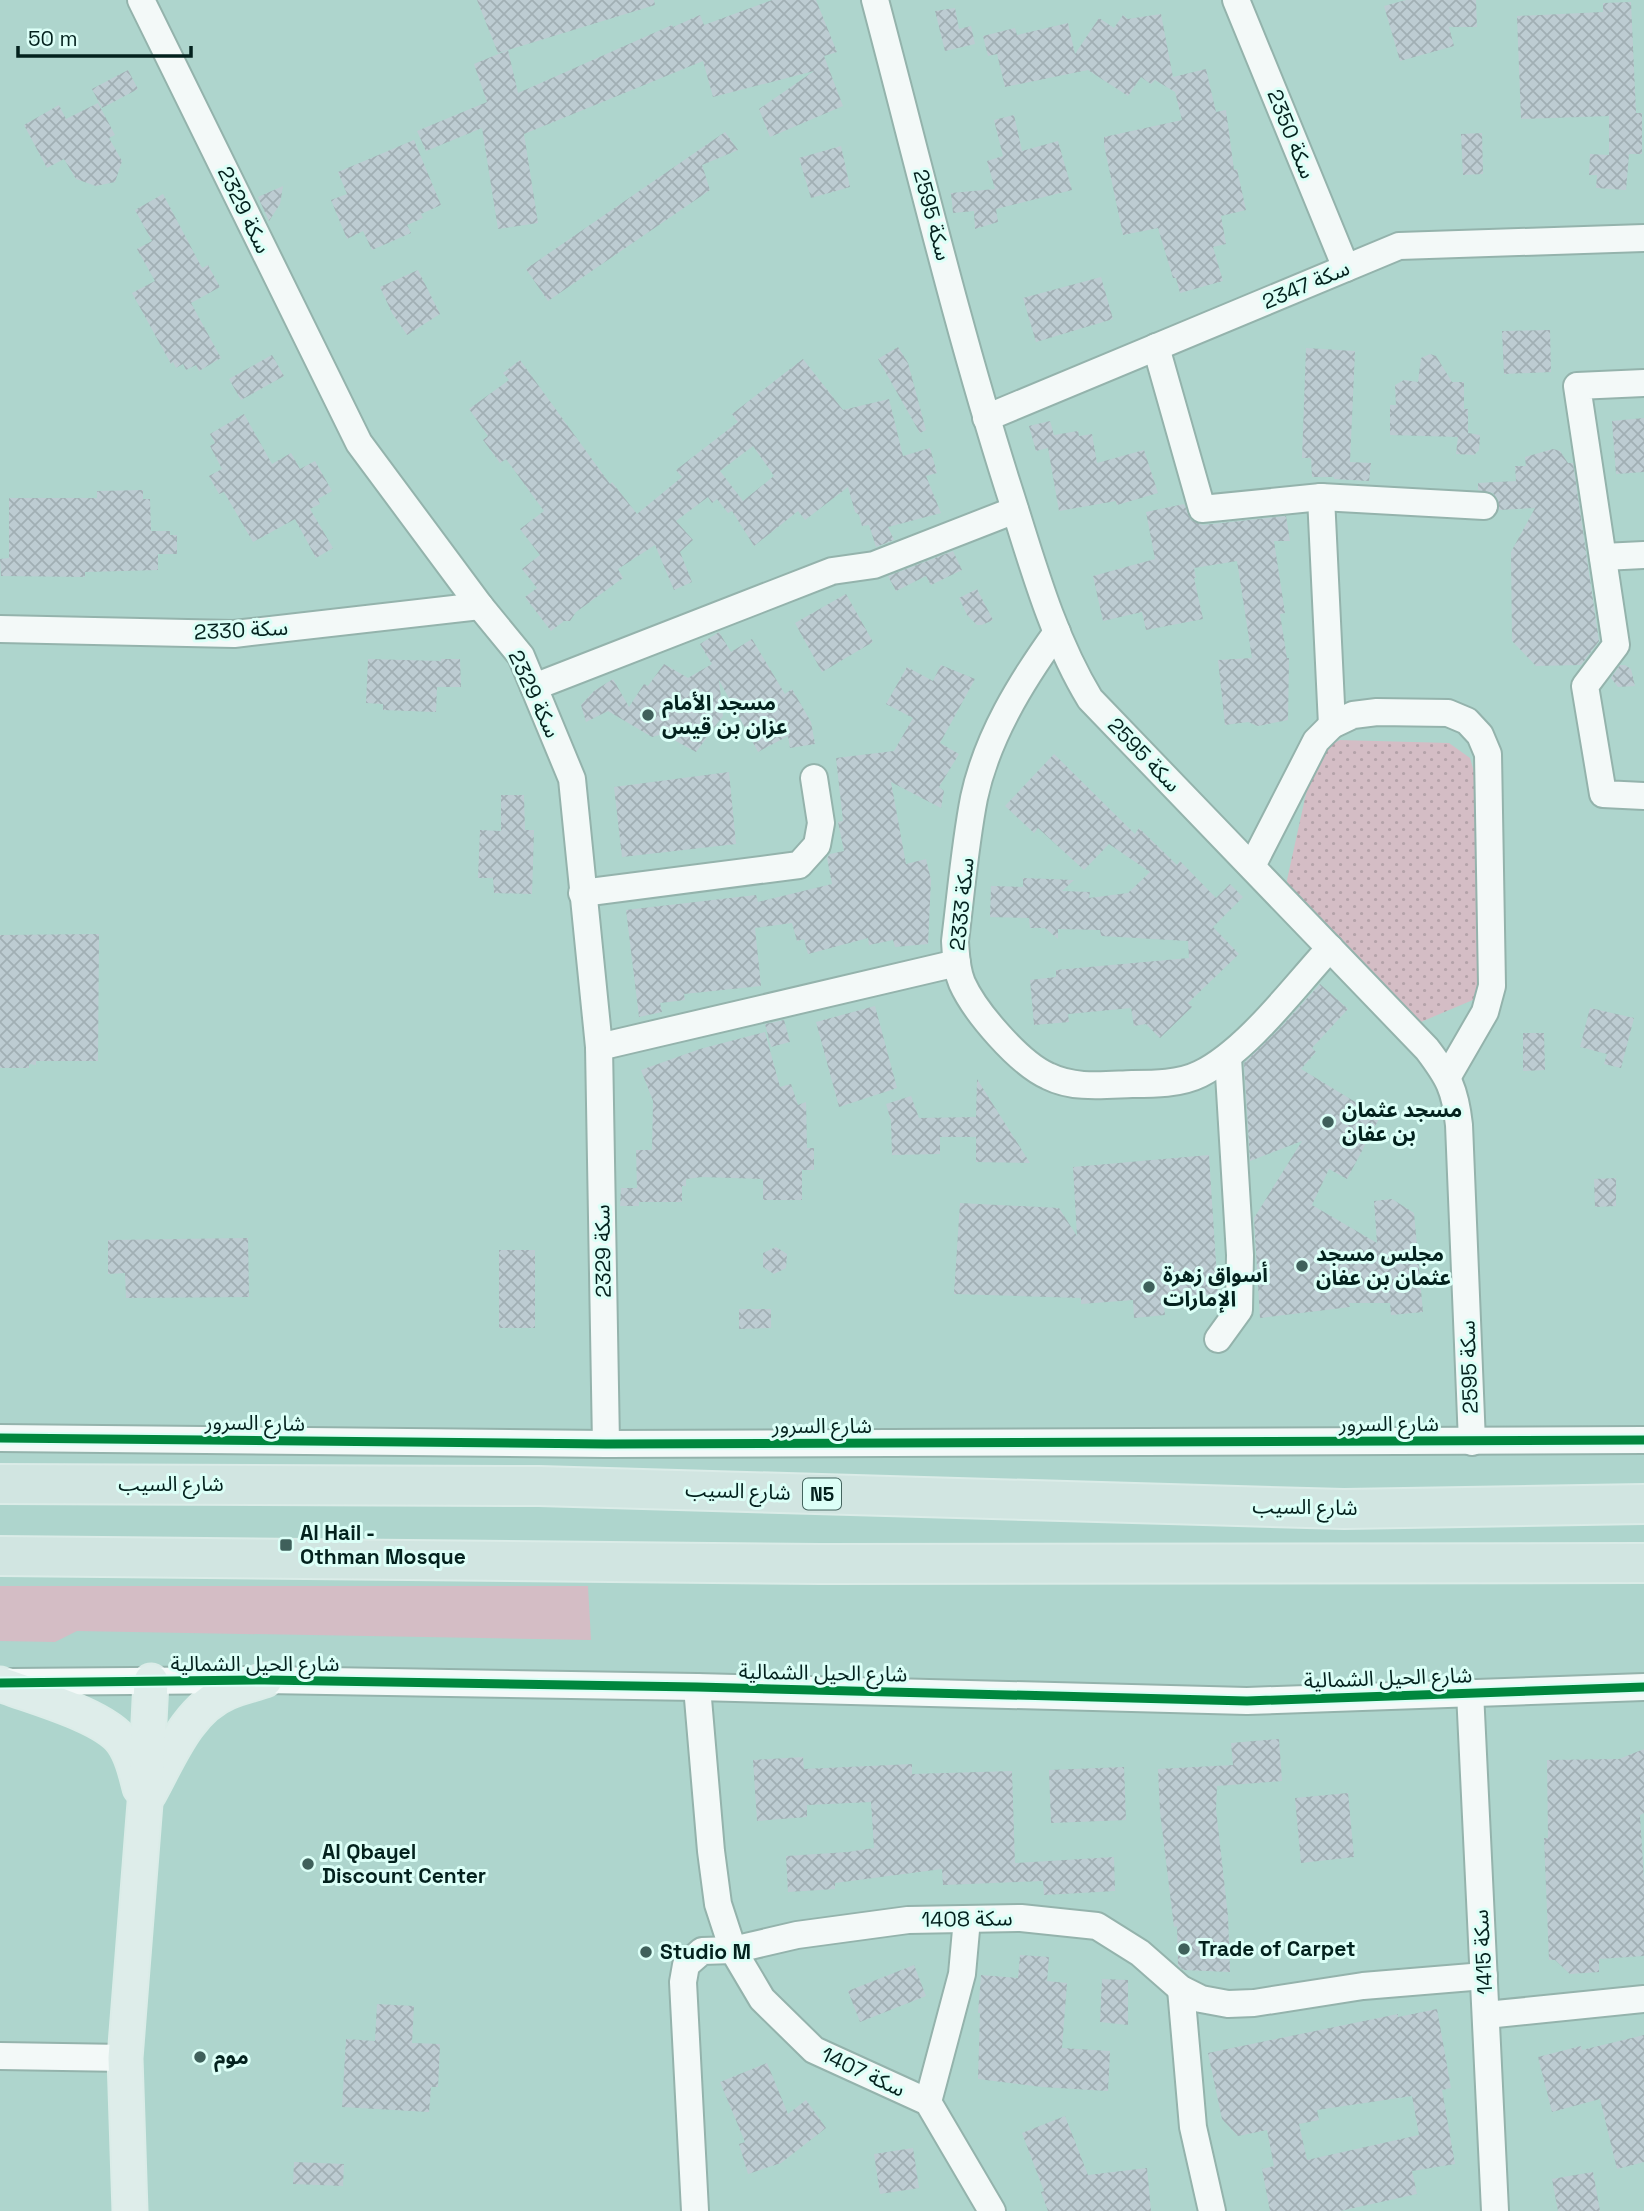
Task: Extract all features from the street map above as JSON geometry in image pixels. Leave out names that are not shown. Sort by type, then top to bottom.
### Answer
[{"type":"highway","name":"شارع السيب","points":[[0,1484],[539,1486],[1344,1509],[1644,1504]]},
{"type":"highway","points":[[0,1556],[821,1564],[1644,1563]]},
{"type":"main road","points":[[145,1803],[182,1732],[208,1704],[227,1692],[265,1680]]},
{"type":"main road","points":[[130,2211],[125,2058],[145,1803],[150,1681]]},
{"type":"main road","points":[[0,1683],[104,1725],[122,1741],[132,1759],[145,1803]]},
{"type":"street","name":"سكة 2329","points":[[141,0],[359,443],[480,606],[521,656],[572,779],[599,1047],[606,1444]]},
{"type":"street","name":"سكة 2595","points":[[875,0],[986,418],[1070,666],[1090,699],[1427,1049],[1448,1076],[1456,1100],[1459,1125],[1472,1442]]},
{"type":"street","name":"سكة 2350","points":[[1236,0],[1346,268]]},
{"type":"street","name":"سكة 2347","points":[[986,418],[1399,246],[1644,238]]},
{"type":"street","points":[[1156,347],[1202,509],[1321,497],[1484,506]]},
{"type":"street","points":[[1644,383],[1577,386],[1616,645],[1586,685],[1603,794],[1644,796]]},
{"type":"street","points":[[1321,497],[1332,725]]},
{"type":"street","points":[[534,687],[832,571],[874,565],[1015,510]]},
{"type":"street","points":[[1603,557],[1644,555]]},
{"type":"street","name":"سكة 2330","points":[[0,629],[233,634],[480,606]]},
{"type":"street","name":"سكة 2333","points":[[1057,632],[1030,670],[1007,710],[988,752],[974,797],[955,941],[957,964],[962,983],[1003,1039],[1024,1061],[1049,1077],[1078,1085],[1164,1083],[1198,1075],[1228,1058],[1330,948]]},
{"type":"street","points":[[1252,866],[1315,741],[1332,725],[1353,715],[1377,712],[1448,713],[1467,721],[1480,735],[1488,754],[1492,986],[1485,1012],[1448,1076]]},
{"type":"street","points":[[582,893],[799,865],[817,845],[821,823],[814,778]]},
{"type":"street","points":[[599,1047],[957,964]]},
{"type":"street","points":[[1218,1339],[1239,1310],[1240,1255],[1228,1058]]},
{"type":"street","name":"شارع السرور","points":[[0,1438],[606,1444],[1644,1440]]},
{"type":"street","name":"شارع الحيل الشمالية","points":[[0,1683],[265,1680],[1247,1700],[1644,1687]]},
{"type":"street","name":"سكة 1407","points":[[697,1687],[718,1904],[733,1951],[762,1999],[814,2050],[928,2102],[992,2211]]},
{"type":"street","name":"سكة 1415","points":[[1470,1692],[1495,2211]]},
{"type":"street","name":"سكة 1408","points":[[695,2211],[682,1982],[686,1965],[702,1951],[733,1951],[797,1935],[908,1920],[1021,1918],[1097,1926],[1140,1953],[1181,1989],[1202,1998],[1228,2004],[1254,2003],[1363,1986],[1484,1976]]},
{"type":"street","points":[[928,2102],[962,1974],[967,1919]]},
{"type":"street","points":[[1181,1989],[1193,2127],[1212,2211]]},
{"type":"street","points":[[1486,2015],[1644,1998]]},
{"type":"street","points":[[0,2056],[125,2058]]},
{"type":"shaded area","points":[[1340,740],[1449,743],[1470,758],[1476,779],[1480,997],[1416,1024],[1285,889],[1313,762],[1321,749]]},
{"type":"shaded area","points":[[0,1586],[588,1586],[591,1640],[77,1631],[55,1642],[0,1641]]},
{"type":"building","points":[[477,0],[654,0],[655,5],[498,53]]},
{"type":"building","points":[[772,0],[816,0],[837,52],[824,56],[843,106],[770,137],[759,109],[814,71],[713,97],[703,61],[524,134],[538,223],[498,229],[482,128],[426,151],[417,131],[487,102],[474,64],[508,50],[518,93],[672,25],[673,27],[700,15],[704,25]]},
{"type":"building","points":[[1406,0],[1476,0],[1477,27],[1449,27],[1454,46],[1400,61],[1384,6]]},
{"type":"building","points":[[1631,2],[1636,113],[1642,113],[1642,154],[1629,154],[1626,190],[1596,188],[1597,175],[1589,175],[1590,154],[1609,155],[1609,116],[1521,119],[1517,16],[1603,12],[1603,3]]},
{"type":"building","points":[[955,8],[959,29],[971,26],[975,44],[945,51],[935,11]]},
{"type":"building","points":[[1161,14],[1173,77],[1206,69],[1216,112],[1226,110],[1234,170],[1237,169],[1246,210],[1221,216],[1226,244],[1213,247],[1223,281],[1180,293],[1158,228],[1123,235],[1104,145],[1104,137],[1182,120],[1175,92],[1155,80],[1151,84],[1141,77],[1128,96],[1088,70],[1005,87],[997,54],[988,56],[983,36],[1015,28],[1017,35],[1068,23],[1075,54],[1099,18],[1114,28],[1123,15],[1128,19]]},
{"type":"building","points":[[128,70],[138,89],[102,108],[92,89]]},
{"type":"building","points":[[98,103],[115,135],[109,138],[122,161],[115,182],[96,186],[76,179],[64,159],[47,168],[24,125],[59,105],[66,119]]},
{"type":"building","points":[[1014,115],[1022,151],[1058,141],[1072,190],[996,209],[998,222],[975,229],[974,211],[953,213],[951,193],[995,189],[987,161],[1003,156],[994,120]]},
{"type":"building","points":[[725,132],[738,150],[702,165],[710,190],[548,301],[526,269]]},
{"type":"building","points":[[1482,133],[1483,174],[1463,175],[1461,134]]},
{"type":"building","points":[[414,140],[441,205],[421,214],[423,218],[407,225],[411,233],[372,250],[363,231],[347,239],[331,200],[347,194],[338,172]]},
{"type":"building","points":[[841,146],[850,187],[811,198],[799,158]]},
{"type":"building","points":[[283,186],[280,204],[269,221],[258,197]]},
{"type":"building","points":[[163,194],[202,268],[208,265],[220,287],[191,303],[221,358],[199,371],[196,365],[186,370],[183,364],[176,368],[173,362],[171,364],[132,293],[155,281],[137,249],[152,241],[135,210]]},
{"type":"building","points":[[418,270],[440,314],[407,335],[392,313],[380,287]]},
{"type":"building","points":[[1101,277],[1113,319],[1036,342],[1023,298]]},
{"type":"building","points":[[1550,330],[1551,372],[1504,374],[1502,331]]},
{"type":"building","points":[[898,347],[908,363],[926,430],[920,433],[878,359]]},
{"type":"building","points":[[1306,348],[1355,351],[1350,462],[1371,463],[1369,481],[1312,477],[1311,458],[1302,458]]},
{"type":"building","points":[[1430,354],[1436,356],[1452,382],[1464,382],[1464,409],[1468,409],[1468,433],[1480,435],[1479,450],[1474,455],[1456,454],[1458,437],[1390,435],[1390,405],[1396,405],[1395,385],[1404,380],[1418,382],[1421,358]]},
{"type":"building","points":[[272,355],[284,376],[241,400],[229,379]]},
{"type":"building","points":[[803,359],[843,410],[889,399],[903,456],[930,448],[937,473],[926,476],[941,513],[888,527],[894,540],[876,547],[869,525],[862,526],[859,515],[855,512],[848,487],[805,520],[798,511],[754,546],[732,511],[728,513],[717,499],[712,503],[708,497],[676,521],[693,540],[680,552],[692,582],[674,590],[655,545],[618,569],[623,578],[576,612],[570,621],[564,621],[551,631],[525,597],[537,588],[522,569],[540,555],[520,529],[544,511],[506,459],[500,463],[483,440],[488,436],[469,409],[509,380],[503,373],[520,360],[610,484],[612,482],[637,514],[682,477],[676,470],[738,422],[732,414]],"holes":[[[753,446],[774,476],[743,501],[720,471]]]},
{"type":"building","points":[[244,414],[272,464],[291,453],[300,469],[315,461],[332,491],[318,499],[320,504],[310,509],[333,548],[316,558],[295,519],[253,542],[224,492],[219,494],[209,476],[222,469],[210,446],[215,443],[210,434]]},
{"type":"building","points":[[1644,418],[1644,472],[1616,474],[1612,421]]},
{"type":"building","points":[[1050,421],[1054,435],[1078,431],[1079,436],[1092,434],[1097,463],[1144,450],[1158,493],[1117,505],[1116,501],[1059,511],[1048,448],[1036,451],[1029,426]]},
{"type":"building","points":[[1553,449],[1560,451],[1568,463],[1573,463],[1599,641],[1581,665],[1536,666],[1512,641],[1511,552],[1535,508],[1499,510],[1498,500],[1493,493],[1478,490],[1478,483],[1516,481],[1515,466],[1526,466],[1525,457]]},
{"type":"building","points":[[143,490],[143,499],[150,499],[151,531],[170,531],[170,535],[177,535],[177,554],[158,554],[158,570],[85,572],[85,577],[1,576],[0,559],[9,558],[9,498],[97,498],[97,491]]},
{"type":"building","points":[[1184,504],[1191,520],[1203,525],[1286,516],[1290,541],[1274,541],[1285,613],[1280,614],[1289,658],[1288,720],[1258,726],[1248,722],[1225,725],[1218,660],[1252,658],[1237,561],[1194,568],[1203,619],[1146,630],[1142,612],[1103,621],[1093,576],[1155,559],[1146,512]]},
{"type":"building","points":[[953,551],[962,570],[931,585],[926,576],[896,591],[888,576]]},
{"type":"building","points":[[977,589],[993,620],[982,625],[977,625],[967,615],[959,598]]},
{"type":"building","points":[[846,594],[873,642],[822,672],[795,623]]},
{"type":"building","points":[[719,632],[731,652],[752,639],[785,694],[792,689],[811,722],[815,744],[790,748],[788,736],[758,752],[719,680],[723,716],[696,752],[663,734],[652,737],[608,711],[586,722],[581,705],[594,691],[613,679],[629,707],[644,684],[648,686],[664,664],[688,678],[712,664],[700,644]]},
{"type":"building","points":[[368,659],[460,659],[461,687],[437,687],[436,712],[383,710],[383,704],[366,703]]},
{"type":"building","points":[[941,665],[975,679],[940,743],[959,754],[939,787],[944,791],[941,808],[891,782],[906,864],[926,859],[931,880],[928,944],[895,947],[893,940],[869,945],[868,938],[808,954],[804,939],[797,941],[792,923],[755,928],[761,986],[684,994],[685,1000],[660,1003],[662,1012],[639,1017],[626,910],[756,895],[758,902],[832,884],[827,858],[830,854],[844,851],[838,822],[843,821],[836,758],[894,751],[913,718],[886,704],[907,667],[933,681]]},
{"type":"building","points":[[1620,665],[1631,669],[1635,686],[1618,687],[1611,678]]},
{"type":"building","points":[[1054,754],[1135,834],[1139,828],[1177,865],[1180,861],[1216,898],[1230,884],[1243,897],[1213,927],[1239,954],[1188,1003],[1192,1007],[1160,1038],[1146,1024],[1134,1026],[1131,1008],[1068,1014],[1069,1022],[1034,1025],[1030,980],[1056,977],[1056,970],[1189,958],[1188,941],[1101,936],[1100,930],[1058,929],[1058,939],[1045,928],[1030,928],[1029,918],[990,917],[991,886],[1023,887],[1023,878],[1074,880],[1062,891],[1090,892],[1089,898],[1128,893],[1150,872],[1109,844],[1084,870],[1038,828],[1034,833],[1005,806]]},
{"type":"building","points":[[729,772],[736,844],[622,857],[614,787]]},
{"type":"building","points":[[501,795],[524,795],[525,830],[534,830],[532,894],[494,893],[493,878],[478,878],[480,830],[501,831]]},
{"type":"building","points":[[99,934],[98,1061],[36,1061],[36,1065],[29,1064],[29,1068],[0,1068],[0,935]]},
{"type":"building","name":"مسجد عثمان بن عفان","points":[[1320,984],[1348,1009],[1312,1048],[1316,1052],[1301,1069],[1380,1117],[1347,1179],[1329,1169],[1312,1205],[1377,1243],[1374,1201],[1392,1199],[1414,1213],[1423,1312],[1391,1315],[1390,1303],[1349,1303],[1350,1307],[1260,1318],[1254,1218],[1302,1141],[1250,1161],[1244,1063]]},
{"type":"building","points":[[875,1006],[897,1088],[839,1107],[816,1022]]},
{"type":"building","points":[[1590,1008],[1634,1018],[1621,1068],[1604,1064],[1607,1054],[1580,1047]]},
{"type":"building","points":[[784,1020],[790,1042],[771,1047],[765,1024]]},
{"type":"building","points":[[765,1032],[780,1087],[791,1084],[798,1105],[806,1102],[807,1148],[814,1148],[814,1170],[802,1170],[802,1200],[763,1200],[763,1179],[702,1177],[686,1179],[686,1186],[682,1186],[682,1202],[639,1202],[639,1206],[620,1206],[621,1188],[637,1188],[636,1150],[652,1150],[653,1101],[641,1070],[700,1049]]},
{"type":"building","points":[[1523,1033],[1544,1033],[1545,1070],[1523,1071]]},
{"type":"building","points":[[977,1079],[1030,1163],[976,1162],[976,1137],[940,1137],[940,1154],[892,1155],[891,1121],[886,1104],[911,1096],[919,1118],[976,1117]]},
{"type":"building","points":[[1209,1155],[1218,1294],[1163,1298],[1165,1315],[1134,1318],[1133,1300],[1081,1304],[1081,1298],[954,1294],[960,1203],[1059,1208],[1077,1236],[1073,1167]]},
{"type":"building","points":[[1616,1178],[1616,1206],[1595,1207],[1594,1179]]},
{"type":"building","points":[[248,1238],[249,1297],[126,1298],[125,1273],[108,1274],[108,1240]]},
{"type":"building","points":[[776,1247],[787,1254],[786,1268],[774,1274],[763,1267],[763,1253]]},
{"type":"building","points":[[499,1250],[535,1250],[535,1328],[499,1328]]},
{"type":"building","points":[[739,1309],[771,1309],[771,1328],[739,1329]]},
{"type":"building","points":[[1279,1739],[1282,1781],[1217,1786],[1216,1809],[1228,1916],[1230,1972],[1184,1970],[1178,1966],[1177,1926],[1174,1927],[1160,1812],[1158,1769],[1233,1765],[1231,1743]]},
{"type":"building","points":[[1644,1749],[1644,1813],[1640,1815],[1644,1881],[1644,1956],[1599,1959],[1599,1972],[1570,1974],[1555,1960],[1549,1960],[1544,1838],[1548,1838],[1547,1760],[1619,1759]]},
{"type":"building","points":[[803,1757],[804,1769],[912,1764],[912,1774],[1012,1771],[1015,1863],[1114,1857],[1115,1891],[1044,1895],[1043,1881],[943,1885],[942,1869],[835,1883],[835,1889],[788,1892],[786,1856],[874,1848],[871,1802],[807,1805],[807,1817],[757,1821],[753,1760]]},
{"type":"building","points":[[1124,1767],[1126,1820],[1051,1823],[1049,1770]]},
{"type":"building","points":[[1348,1793],[1354,1857],[1301,1863],[1295,1798]]},
{"type":"building","points":[[1020,1955],[1049,1957],[1047,1981],[1067,1983],[1062,2048],[1110,2051],[1108,2091],[978,2079],[981,1975],[1018,1978]]},
{"type":"building","points":[[914,1965],[926,1996],[860,2022],[848,1991]]},
{"type":"building","points":[[1102,1979],[1128,1980],[1128,2025],[1100,2022]]},
{"type":"building","points":[[377,2004],[414,2006],[412,2043],[440,2044],[438,2087],[431,2087],[429,2112],[342,2107],[346,2039],[375,2041]]},
{"type":"building","points":[[1437,2009],[1451,2088],[1442,2090],[1455,2164],[1412,2171],[1417,2194],[1340,2211],[1270,2211],[1262,2169],[1274,2166],[1267,2130],[1238,2136],[1222,2119],[1208,2053],[1398,2014],[1398,2017]],"holes":[[[1412,2096],[1419,2135],[1307,2160],[1299,2124],[1319,2120],[1317,2110]]]},
{"type":"building","points":[[1644,2035],[1644,2162],[1617,2169],[1600,2099],[1552,2112],[1538,2057]]},
{"type":"building","points":[[767,2063],[788,2114],[806,2100],[826,2128],[781,2163],[748,2174],[739,2144],[745,2142],[720,2082]]},
{"type":"building","points":[[1065,2116],[1088,2175],[1147,2168],[1151,2211],[1048,2211],[1041,2192],[1044,2191],[1022,2133]]},
{"type":"building","points":[[913,2148],[919,2188],[880,2194],[874,2154]]},
{"type":"building","points":[[294,2162],[344,2164],[343,2186],[293,2184]]},
{"type":"building","points":[[1593,2172],[1600,2211],[1558,2211],[1552,2179]]},
{"type":"cycle path","points":[[0,1438],[606,1444],[1644,1440]]},
{"type":"cycle path","points":[[0,1683],[265,1680],[697,1687],[1247,1701],[1644,1687]]},
{"type":"place","name":"مسجد الأمام عزان بن قيس","points":[[648,715]]},
{"type":"place","name":"مسجد عثمان بن عفان","points":[[1328,1122]]},
{"type":"place","name":"مجلس مسجد عثمان بن عفان","points":[[1302,1266]]},
{"type":"place","name":"أسواق زهرة الإمارات","points":[[1149,1287]]},
{"type":"place","name":"Al Hail - Othman Mosque","points":[[286,1545]]},
{"type":"place","name":"Al Qbayel Discount Center","points":[[308,1864]]},
{"type":"place","name":"Trade of Carpet","points":[[1184,1949]]},
{"type":"place","name":"Studio M","points":[[646,1952]]},
{"type":"place","name":"موم","points":[[200,2057]]}]
